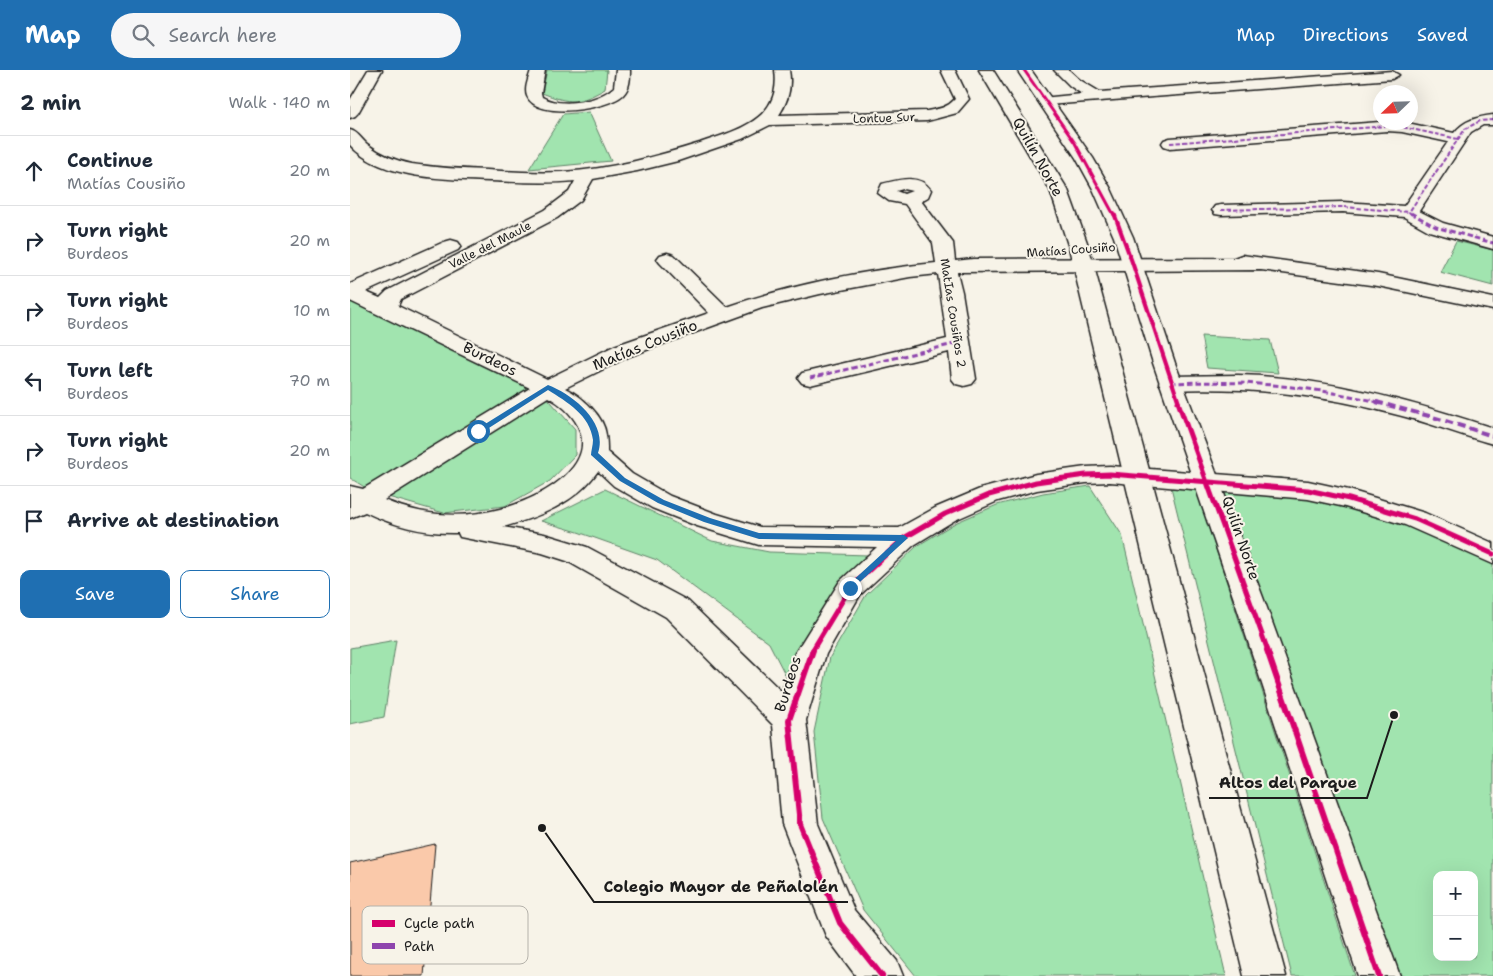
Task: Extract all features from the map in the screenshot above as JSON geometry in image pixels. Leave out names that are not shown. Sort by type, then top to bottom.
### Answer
[{"type":"street","points":[[350,113],[375,70]]},
{"type":"street","points":[[538,70],[534,93],[536,99],[541,103],[554,105],[577,105],[609,98],[619,92],[622,84],[623,70]]},
{"type":"street","points":[[350,135],[356,144],[368,154],[384,162],[441,173],[549,187],[586,174],[680,156],[735,136],[766,120],[781,97],[782,70]]},
{"type":"street","name":"Lontue Sur","points":[[766,120],[927,116],[948,112],[958,107],[962,99],[948,70]]},
{"type":"street","name":"Quilín Norte","points":[[986,70],[1059,190],[1104,253],[1171,383],[1209,483],[1379,976]]},
{"type":"street","name":"Quilín Norte","points":[[1024,70],[1047,101],[1102,190],[1104,253],[1138,477],[1265,976]]},
{"type":"street","points":[[1061,70],[1097,97]]},
{"type":"street","points":[[1047,101],[1392,75]]},
{"type":"street","points":[[1409,212],[1458,138],[1470,125],[1493,120]]},
{"type":"street","points":[[1170,143],[1387,126],[1458,138]]},
{"type":"street","name":"Valle del Maule","points":[[387,308],[389,301],[394,295],[551,214],[574,196],[582,186],[586,174]]},
{"type":"street","name":"Valle del Maule","points":[[350,293],[528,210],[549,187]]},
{"type":"street","name":"MatIas Cousiños 2","points":[[910,198],[942,243],[952,292],[964,379]]},
{"type":"street","points":[[1221,210],[1343,207],[1409,212],[1441,228],[1493,243]]},
{"type":"street","name":"Matías Cousiño","points":[[354,501],[548,387],[622,351],[755,304],[820,288],[910,271],[1104,253],[1259,264],[1378,280],[1493,304]]},
{"type":"street","points":[[667,259],[723,315]]},
{"type":"street","name":"Burdeos","points":[[350,293],[387,308],[548,387],[575,404],[590,420],[597,446],[581,475],[564,491],[534,508],[514,515],[479,522],[434,523]]},
{"type":"street","points":[[810,378],[958,343]]},
{"type":"street","points":[[1171,383],[1246,382],[1294,387],[1400,408],[1493,436]]},
{"type":"street","points":[[594,454],[622,480],[661,502],[707,520],[759,536],[904,538]]},
{"type":"street","name":"Burdeos","points":[[882,976],[840,923],[800,824],[789,720],[811,653],[850,588],[904,538],[945,514],[989,495],[1036,482],[1086,475],[1110,474],[1308,490],[1349,499],[1415,519],[1493,554]]},
{"type":"street","name":"Burdeos","points":[[354,501],[434,523],[518,538],[577,554],[677,609],[789,720]]},
{"type":"green space","points":[[547,70],[607,70],[605,89],[581,100],[567,101],[552,97],[542,93]]},
{"type":"green space","points":[[589,112],[611,161],[529,169],[563,114]]},
{"type":"green space","points":[[1456,241],[1493,250],[1493,286],[1440,272]]},
{"type":"green space","points":[[350,296],[543,393],[575,429],[575,455],[550,481],[505,506],[444,513],[374,493],[350,478]]},
{"type":"green space","points":[[1201,336],[1270,340],[1278,373],[1207,368]]},
{"type":"green space","points":[[1213,474],[1282,478],[1322,487],[1493,554],[1493,976],[1385,976]]},
{"type":"green space","points":[[1187,485],[1197,491],[1355,976],[1292,976],[1171,487]]},
{"type":"green space","points":[[1090,486],[1122,535],[1226,976],[916,976],[863,910],[823,818],[814,732],[830,657],[866,595],[917,546],[955,523],[997,505],[1043,493]]},
{"type":"green space","points":[[605,489],[712,541],[769,552],[868,555],[826,615],[789,682],[769,643],[657,560],[541,521]]},
{"type":"green space","points":[[396,640],[384,717],[350,724],[350,648]]},
{"type":"building","points":[[435,844],[430,906],[362,906],[362,964],[425,964],[424,976],[350,976],[350,863]]},
{"type":"marked path","points":[[1493,120],[1480,121],[1465,129],[1409,212],[1436,227],[1493,243]]},
{"type":"marked path","points":[[1170,143],[1387,126],[1402,127],[1458,139]]},
{"type":"marked path","points":[[1221,210],[1343,207],[1409,212]]},
{"type":"marked path","points":[[810,378],[958,343]]},
{"type":"marked path","points":[[1171,383],[1247,382],[1310,389],[1372,401],[1433,417],[1493,436]]},
{"type":"cycle path","points":[[1024,70],[1084,158],[1102,189],[1124,237],[1164,363],[1252,608],[1379,976]]},
{"type":"cycle path","points":[[882,976],[840,923],[800,824],[789,720],[811,653],[850,588],[904,538],[945,514],[989,495],[1036,482],[1086,475],[1110,474],[1308,490],[1349,499],[1415,519],[1493,554]]},
{"type":"place","name":"Altos del Parque","points":[[1394,715]]},
{"type":"place","name":"Colegio Mayor de Peñalolén","points":[[542,828]]},
{"type":"route","points":[[478,431],[548,387],[575,404],[590,420],[596,437],[597,446],[594,454],[622,480],[661,502],[707,520],[759,536],[904,538],[850,588]]}]
